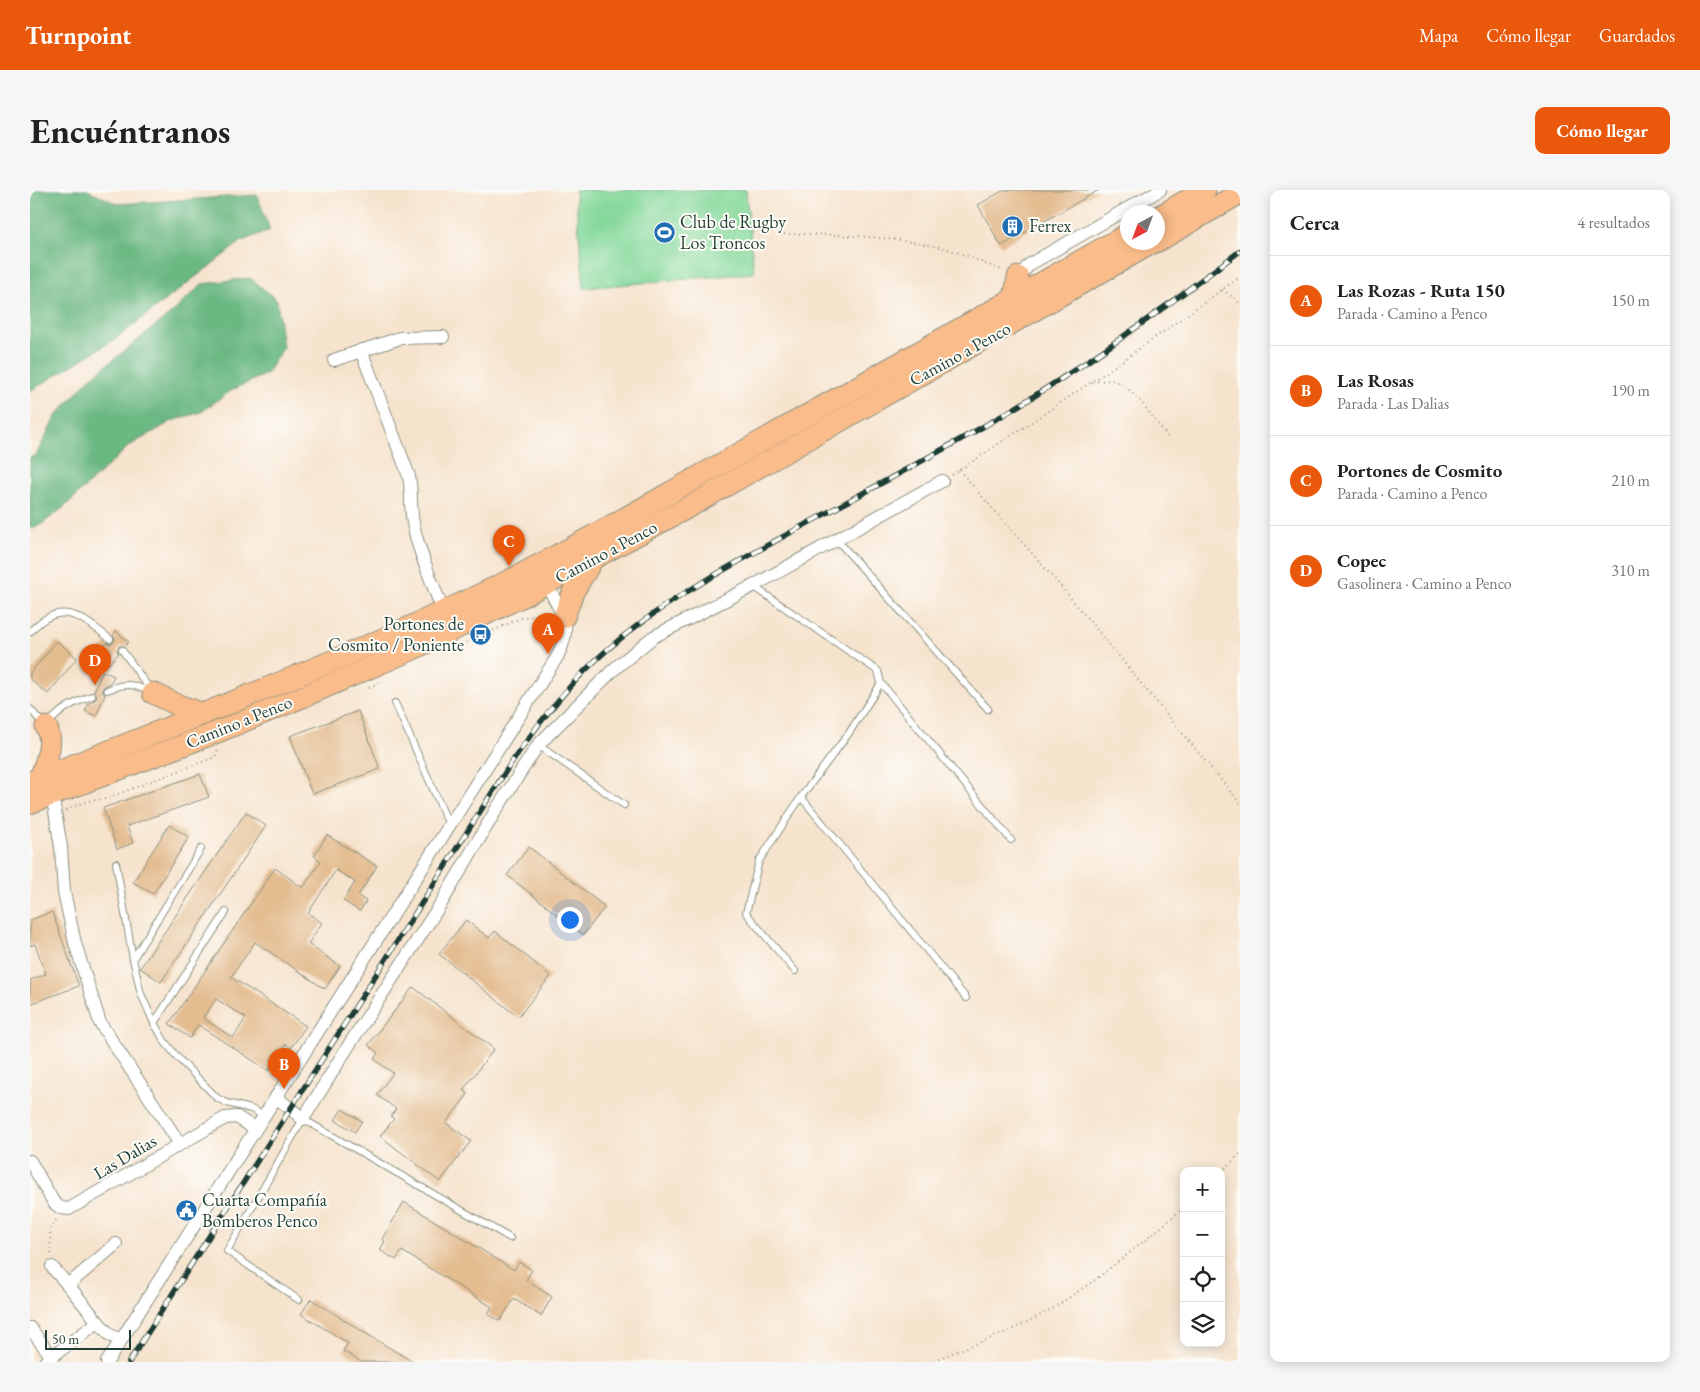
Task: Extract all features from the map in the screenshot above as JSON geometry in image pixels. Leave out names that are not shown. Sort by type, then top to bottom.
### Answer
[{"type":"highway","points":[[1165,213],[1205,190]]},
{"type":"highway","name":"Camino a Penco","points":[[1165,237],[1240,193]]},
{"type":"highway","name":"Camino a Penco","points":[[41,784],[215,733],[411,650],[542,575],[750,448],[1120,239]]},
{"type":"highway","name":"Camino a Penco","points":[[30,803],[41,784],[326,664],[443,612],[542,575],[592,560],[694,505],[1142,250]]},
{"type":"highway","points":[[1014,299],[1018,277]]},
{"type":"highway","points":[[564,617],[573,592],[592,560]]},
{"type":"highway","points":[[152,692],[180,706],[204,714]]},
{"type":"highway","points":[[41,784],[50,737],[46,727]]},
{"type":"street","points":[[1018,277],[1030,264],[1160,190]]},
{"type":"street","points":[[334,360],[400,338],[444,337]]},
{"type":"street","points":[[361,350],[409,476],[415,532],[443,612]]},
{"type":"street","points":[[276,1097],[303,1119],[442,902],[496,810],[538,745],[613,670],[652,637],[753,586],[942,481]]},
{"type":"street","points":[[106,1362],[557,657],[565,637],[564,617],[542,575]]},
{"type":"street","points":[[41,784],[61,846],[64,892],[75,943],[100,1023],[180,1144]]},
{"type":"street","name":"Las Dalias","points":[[65,1208],[69,1209],[84,1201],[206,1128],[228,1117],[237,1117],[255,1129]]},
{"type":"street","points":[[30,1161],[54,1203],[65,1208]]},
{"type":"street","points":[[68,1285],[116,1244]]},
{"type":"street","points":[[52,1267],[110,1335],[121,1340]]},
{"type":"street","points":[[30,1328],[49,1359],[98,1322]]},
{"type":"lane","points":[[837,540],[988,709]]},
{"type":"lane","points":[[753,586],[878,671],[881,683],[1011,840]]},
{"type":"lane","points":[[30,632],[48,618],[55,615],[70,614],[83,619],[110,639]]},
{"type":"lane","points":[[122,650],[152,692]]},
{"type":"lane","points":[[795,971],[746,913],[759,861],[802,797],[849,733],[881,683]]},
{"type":"lane","points":[[107,690],[120,685],[130,684],[152,692]]},
{"type":"lane","points":[[30,709],[46,727],[63,709],[72,703],[92,696]]},
{"type":"lane","points":[[395,703],[449,826]]},
{"type":"lane","points":[[538,745],[624,805]]},
{"type":"lane","points":[[802,797],[966,998]]},
{"type":"lane","points":[[133,958],[201,849]]},
{"type":"lane","points":[[116,863],[141,994],[165,1042],[217,1098],[227,1103],[251,1109],[264,1116]]},
{"type":"lane","points":[[154,1023],[226,912]]},
{"type":"lane","points":[[299,1300],[227,1251],[303,1119],[510,1238]]},
{"type":"path","points":[[780,234],[846,235],[945,248],[1018,277]]},
{"type":"path","points":[[942,481],[1090,383],[1240,277]]},
{"type":"path","points":[[1222,290],[1240,304]]},
{"type":"path","points":[[1090,383],[1111,380],[1123,384],[1142,403],[1170,440]]},
{"type":"path","points":[[959,470],[1064,590],[1240,802]]},
{"type":"path","points":[[1225,1168],[1240,1154]]},
{"type":"path","points":[[52,1267],[50,1228],[65,1208]]},
{"type":"path","points":[[929,1362],[1008,1332],[1050,1312],[1095,1280],[1180,1211]]},
{"type":"green space","points":[[30,190],[87,190],[118,204],[257,195],[270,230],[242,241],[114,340],[30,391]]},
{"type":"green space","name":"Club de Rugby Los Troncos","points":[[575,190],[746,190],[754,273],[584,288]]},
{"type":"green space","points":[[250,278],[277,300],[283,348],[266,374],[232,390],[201,412],[172,421],[129,446],[63,508],[42,524],[30,529],[30,457],[35,457],[56,416],[88,380],[173,312],[202,284]]},
{"type":"building","name":"Ferrex","points":[[1004,190],[1099,190],[1001,246],[978,205]]},
{"type":"building","points":[[116,631],[129,642],[125,646],[119,646],[118,654],[109,664],[97,653],[107,643],[114,642],[113,635]]},
{"type":"building","points":[[57,641],[77,658],[48,694],[30,679],[30,673]]},
{"type":"building","points":[[103,671],[114,676],[110,683],[102,689],[105,695],[96,716],[85,711],[89,703],[96,699],[97,695],[94,691]]},
{"type":"building","points":[[358,711],[380,769],[312,794],[290,736]]},
{"type":"building","points":[[200,774],[209,797],[127,826],[133,843],[117,849],[103,808]]},
{"type":"building","points":[[246,812],[266,826],[161,982],[140,968]]},
{"type":"building","points":[[169,825],[189,837],[153,894],[133,882]]},
{"type":"building","points":[[327,835],[377,866],[358,896],[366,901],[360,911],[343,901],[355,882],[336,870],[308,913],[322,923],[308,944],[340,966],[325,989],[255,942],[231,977],[306,1026],[291,1048],[286,1044],[269,1071],[198,1025],[190,1038],[169,1024],[275,868],[303,888],[321,861],[314,856]],"holes":[[[216,999],[246,1018],[233,1038],[203,1018]]]},
{"type":"building","points":[[529,847],[605,907],[583,935],[507,875]]},
{"type":"building","points":[[52,912],[79,986],[30,1004],[30,980],[46,974],[35,944],[30,946],[30,920]]},
{"type":"building","points":[[466,920],[489,938],[495,931],[551,976],[518,1017],[439,954]]},
{"type":"building","points":[[413,987],[494,1049],[463,1090],[468,1094],[446,1123],[471,1141],[440,1182],[380,1136],[394,1119],[391,1116],[396,1109],[377,1095],[393,1073],[374,1059],[378,1053],[368,1045]]},
{"type":"building","points":[[342,1109],[362,1121],[355,1132],[335,1120]]},
{"type":"building","points":[[404,1202],[514,1270],[519,1262],[532,1270],[526,1280],[552,1297],[541,1316],[514,1299],[500,1321],[488,1314],[492,1307],[402,1251],[396,1260],[380,1250],[385,1241],[382,1239]]},
{"type":"building","points":[[311,1299],[413,1362],[361,1362],[343,1351],[348,1343],[301,1314]]},
{"type":"railway","points":[[129,1362],[511,763],[567,689],[607,650],[647,618],[689,590],[1013,409],[1112,344],[1240,251]]},
{"type":"place","name":"Ferrex","points":[[1013,226]]},
{"type":"place","name":"Club de Rugby Los Troncos","points":[[664,232]]},
{"type":"place","name":"Portones de Cosmito","points":[[509,566]]},
{"type":"place","name":"Portones de Cosmito / Poniente","points":[[480,634]]},
{"type":"place","name":"Las Rozas - Ruta 150","points":[[548,654]]},
{"type":"place","name":"Copec","points":[[95,685]]},
{"type":"place","name":"Las Rosas","points":[[284,1089]]},
{"type":"place","name":"Cuarta Compañía Bomberos Penco","points":[[186,1210]]}]
